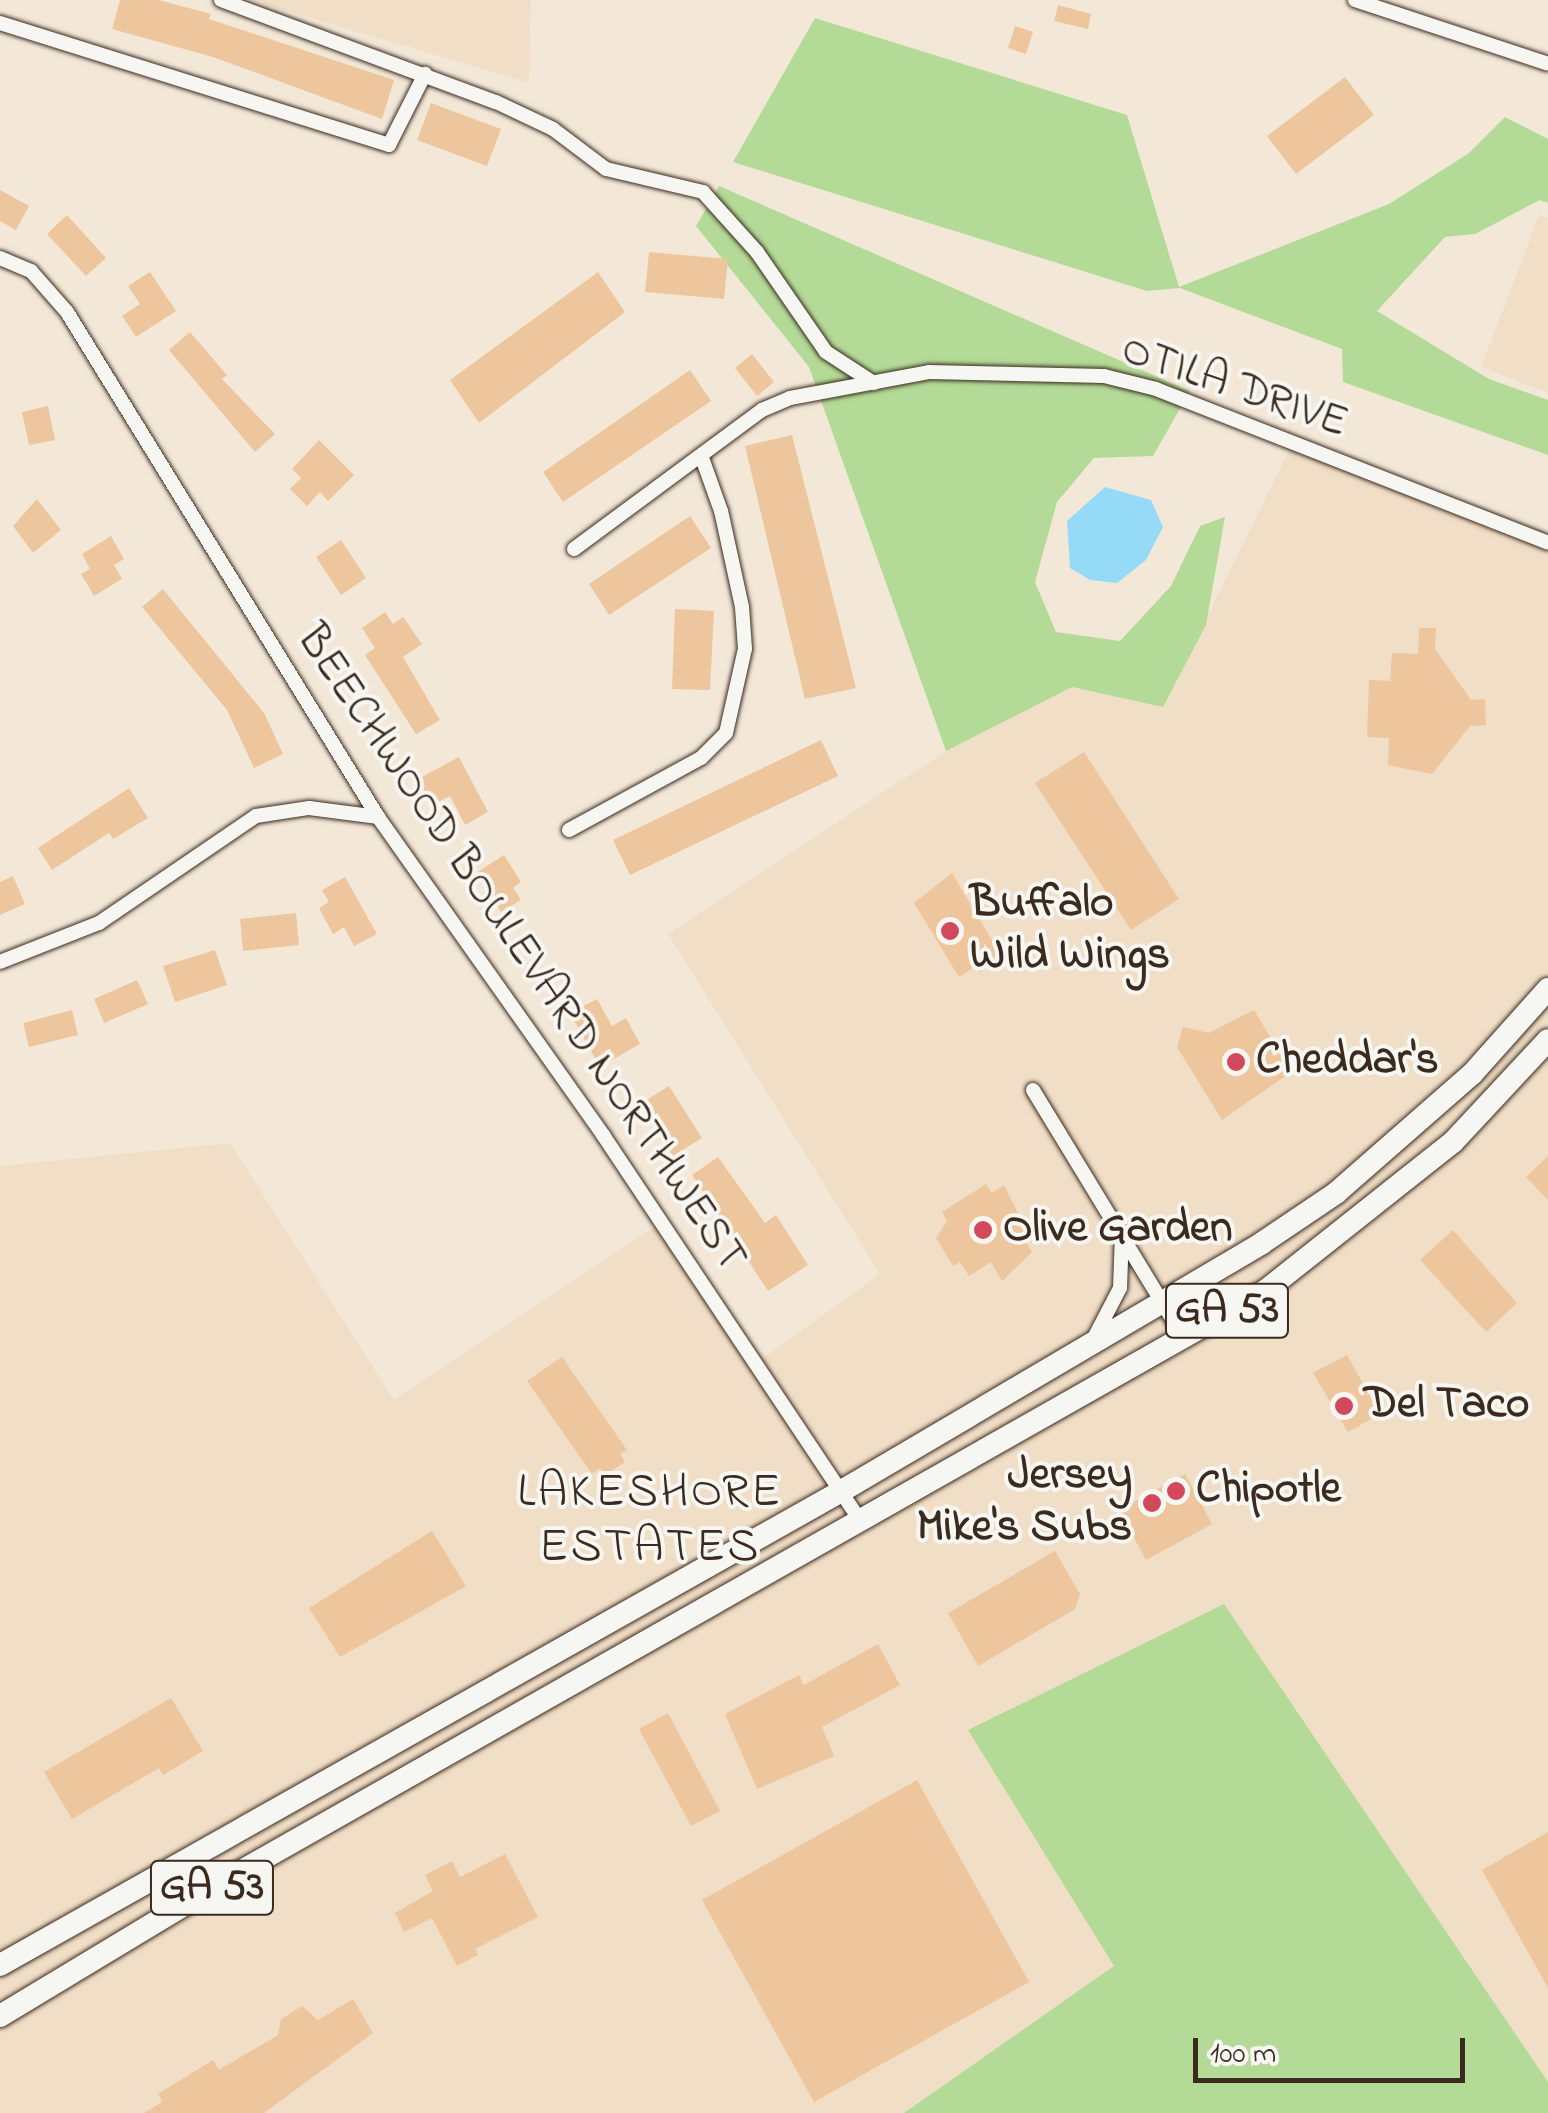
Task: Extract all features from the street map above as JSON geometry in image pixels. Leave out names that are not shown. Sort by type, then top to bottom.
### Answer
[{"type":"main road","name":"GA 53","points":[[0,1966],[845,1489],[1165,1300],[1336,1192],[1472,1074],[1548,989]]},
{"type":"main road","name":"GA 53","points":[[0,2016],[859,1519],[1265,1291],[1385,1200],[1477,1120],[1548,1040]]},
{"type":"main road","points":[[513,1676],[533,1708]]},
{"type":"street","points":[[220,0],[425,74],[553,129],[606,168],[703,192],[758,252],[826,352],[874,384]]},
{"type":"street","points":[[1355,0],[1548,64]]},
{"type":"street","points":[[0,23],[389,145],[425,74]]},
{"type":"street","name":"BEECHWOOD BOULEVARD NORTHWEST","points":[[0,258],[31,271],[67,312],[378,818],[845,1489],[859,1519]]},
{"type":"street","name":"OTILA DRIVE","points":[[574,548],[700,455],[790,398],[929,372],[1104,376],[1156,390],[1548,543]]},
{"type":"street","points":[[569,830],[702,758],[726,733],[745,650],[742,608],[721,511],[700,455]]},
{"type":"street","points":[[0,962],[99,923],[256,816],[309,808],[378,818]]},
{"type":"street","points":[[1033,1090],[1165,1300],[1182,1335]]},
{"type":"street","points":[[1088,1348],[1120,1288],[1122,1232]]},
{"type":"shaded area","points":[[250,0],[531,0],[529,83]]},
{"type":"shaded area","points":[[1539,215],[1548,218],[1548,393],[1481,367]]},
{"type":"shaded area","points":[[1296,437],[1548,533],[1548,2082],[1223,1605],[1115,1966],[904,2113],[0,2113],[0,1166],[230,1143],[394,1400],[657,1225],[755,1364],[880,1274],[668,934],[946,751],[1072,687],[1163,706]]},
{"type":"green space","points":[[815,18],[1127,115],[1179,287],[1389,204],[1469,153],[1505,117],[1548,139],[1548,203],[1540,200],[1475,234],[1445,237],[1377,311],[1489,379],[1548,400],[1548,455],[1343,382],[1342,349],[1180,288],[1147,291],[733,162]]},
{"type":"green space","points":[[719,186],[1190,391],[1153,456],[1094,458],[1057,502],[1035,582],[1056,632],[1120,641],[1171,586],[1200,526],[1225,517],[1206,625],[1163,707],[1072,687],[946,751],[809,367],[696,226]]},
{"type":"green space","points":[[1224,1604],[1548,2082],[1548,2113],[904,2113],[1114,1966],[968,1730]]},
{"type":"water","points":[[1105,487],[1151,500],[1163,527],[1146,560],[1117,583],[1090,580],[1070,568],[1067,521]]},
{"type":"building","points":[[120,0],[159,0],[211,14],[209,19],[394,80],[382,119],[213,57],[112,29]]},
{"type":"building","points":[[1058,5],[1091,14],[1088,29],[1054,21]]},
{"type":"building","points":[[1015,26],[1033,32],[1026,54],[1008,48]]},
{"type":"building","points":[[1345,77],[1374,115],[1296,174],[1267,136]]},
{"type":"building","points":[[431,103],[501,129],[487,166],[417,140]]},
{"type":"building","points":[[0,190],[29,206],[16,230],[0,221]]},
{"type":"building","points":[[67,215],[106,258],[86,276],[47,234]]},
{"type":"building","points":[[649,252],[728,259],[724,299],[645,292]]},
{"type":"building","points":[[150,272],[176,311],[136,337],[122,316],[140,304],[128,286]]},
{"type":"building","points":[[598,272],[625,312],[479,423],[450,380]]},
{"type":"building","points":[[190,332],[227,375],[222,379],[275,434],[255,452],[169,350]]},
{"type":"building","points":[[752,354],[774,382],[757,396],[735,368]]},
{"type":"building","points":[[690,370],[711,401],[563,502],[543,472]]},
{"type":"building","points":[[48,406],[55,440],[29,445],[22,412]]},
{"type":"building","points":[[792,435],[856,688],[805,699],[745,446]]},
{"type":"building","points":[[319,440],[354,475],[328,501],[320,492],[307,506],[290,489],[301,478],[292,469]]},
{"type":"building","points":[[37,499],[61,530],[33,553],[13,526]]},
{"type":"building","points":[[690,516],[711,548],[609,615],[589,584]]},
{"type":"building","points":[[111,536],[124,559],[114,565],[122,579],[94,596],[81,574],[90,569],[82,554]]},
{"type":"building","points":[[341,540],[366,578],[341,595],[316,557]]},
{"type":"building","points":[[163,589],[264,713],[283,754],[254,768],[227,710],[142,607]]},
{"type":"building","points":[[675,609],[714,611],[710,690],[672,689]]},
{"type":"building","points":[[385,612],[393,624],[403,617],[422,644],[403,657],[440,720],[416,734],[365,655],[375,648],[362,628]]},
{"type":"building","points":[[1419,628],[1436,628],[1435,649],[1471,700],[1485,699],[1486,725],[1470,726],[1432,774],[1388,765],[1389,738],[1367,737],[1369,680],[1390,681],[1392,653],[1418,654]]},
{"type":"building","points":[[821,740],[838,776],[630,875],[613,840]]},
{"type":"building","points":[[1084,752],[1179,899],[1131,930],[1035,783]]},
{"type":"building","points":[[459,757],[488,812],[465,825],[450,796],[432,805],[418,779]]},
{"type":"building","points":[[129,788],[148,818],[113,839],[109,833],[52,870],[38,848]]},
{"type":"building","points":[[504,855],[521,882],[513,888],[521,900],[501,912],[476,873]]},
{"type":"building","points":[[952,873],[999,952],[980,973],[976,966],[959,977],[914,903]]},
{"type":"building","points":[[13,876],[25,904],[0,915],[0,882]]},
{"type":"building","points":[[345,877],[377,934],[354,946],[344,927],[333,934],[319,908],[329,902],[322,890]]},
{"type":"building","points":[[296,913],[299,945],[243,951],[240,919]]},
{"type":"building","points":[[215,950],[227,985],[175,1002],[163,966]]},
{"type":"building","points":[[137,980],[148,1004],[104,1023],[94,999]]},
{"type":"building","points":[[597,999],[612,1026],[626,1018],[640,1044],[600,1067],[570,1013]]},
{"type":"building","points":[[72,1010],[78,1035],[29,1047],[23,1023]]},
{"type":"building","name":"Cheddar's","points":[[1254,1010],[1291,1072],[1222,1120],[1177,1047],[1183,1027],[1209,1033]]},
{"type":"building","points":[[669,1086],[702,1138],[673,1156],[640,1104]]},
{"type":"building","points":[[1548,1156],[1548,1200],[1526,1177]]},
{"type":"building","points":[[718,1157],[765,1223],[776,1215],[808,1265],[768,1291],[692,1175]]},
{"type":"building","name":"Olive Garden","points":[[986,1184],[992,1193],[1004,1185],[1030,1237],[1025,1240],[1032,1252],[1002,1281],[991,1262],[969,1276],[960,1262],[953,1266],[936,1238],[947,1221],[942,1212]]},
{"type":"building","points":[[1453,1230],[1517,1303],[1486,1332],[1420,1260]]},
{"type":"building","points":[[1347,1355],[1380,1414],[1348,1432],[1313,1373]]},
{"type":"building","points":[[562,1357],[627,1450],[620,1454],[625,1462],[605,1475],[600,1468],[592,1474],[527,1381]]},
{"type":"building","points":[[1185,1474],[1212,1524],[1146,1560],[1119,1510]]},
{"type":"building","points":[[432,1531],[466,1586],[340,1657],[309,1608]]},
{"type":"building","points":[[1055,1551],[1080,1594],[1075,1609],[978,1666],[948,1613]]},
{"type":"building","points":[[878,1644],[900,1685],[822,1727],[834,1756],[757,1789],[725,1714],[799,1675],[804,1685]]},
{"type":"building","points":[[171,1698],[203,1751],[163,1775],[159,1768],[72,1819],[44,1772]]},
{"type":"building","points":[[668,1713],[720,1811],[691,1826],[639,1729]]},
{"type":"building","points":[[917,1780],[1029,1982],[814,2102],[702,1900]]},
{"type":"building","points":[[1548,1832],[1548,1988],[1482,1870]]},
{"type":"building","points":[[505,1854],[538,1917],[475,1949],[478,1955],[457,1966],[432,1918],[404,1932],[395,1913],[433,1891],[425,1875],[452,1861],[460,1877]]},
{"type":"building","points":[[353,1999],[373,2033],[264,2113],[144,2113],[162,2102],[158,2094],[213,2060],[219,2070],[278,2035],[281,2019],[302,2006],[318,2020]]},
{"type":"place","name":"Buffalo Wild Wings","points":[[950,931]]},
{"type":"place","name":"Cheddar's","points":[[1236,1062]]},
{"type":"place","name":"Olive Garden","points":[[983,1230]]},
{"type":"place","name":"Del Taco","points":[[1344,1406]]},
{"type":"place","name":"Chipotle","points":[[1176,1491]]},
{"type":"place","name":"Jersey Mike's Subs","points":[[1152,1503]]},
{"type":"district","name":"LAKESHORE ESTATES","points":[[650,1520]]}]
